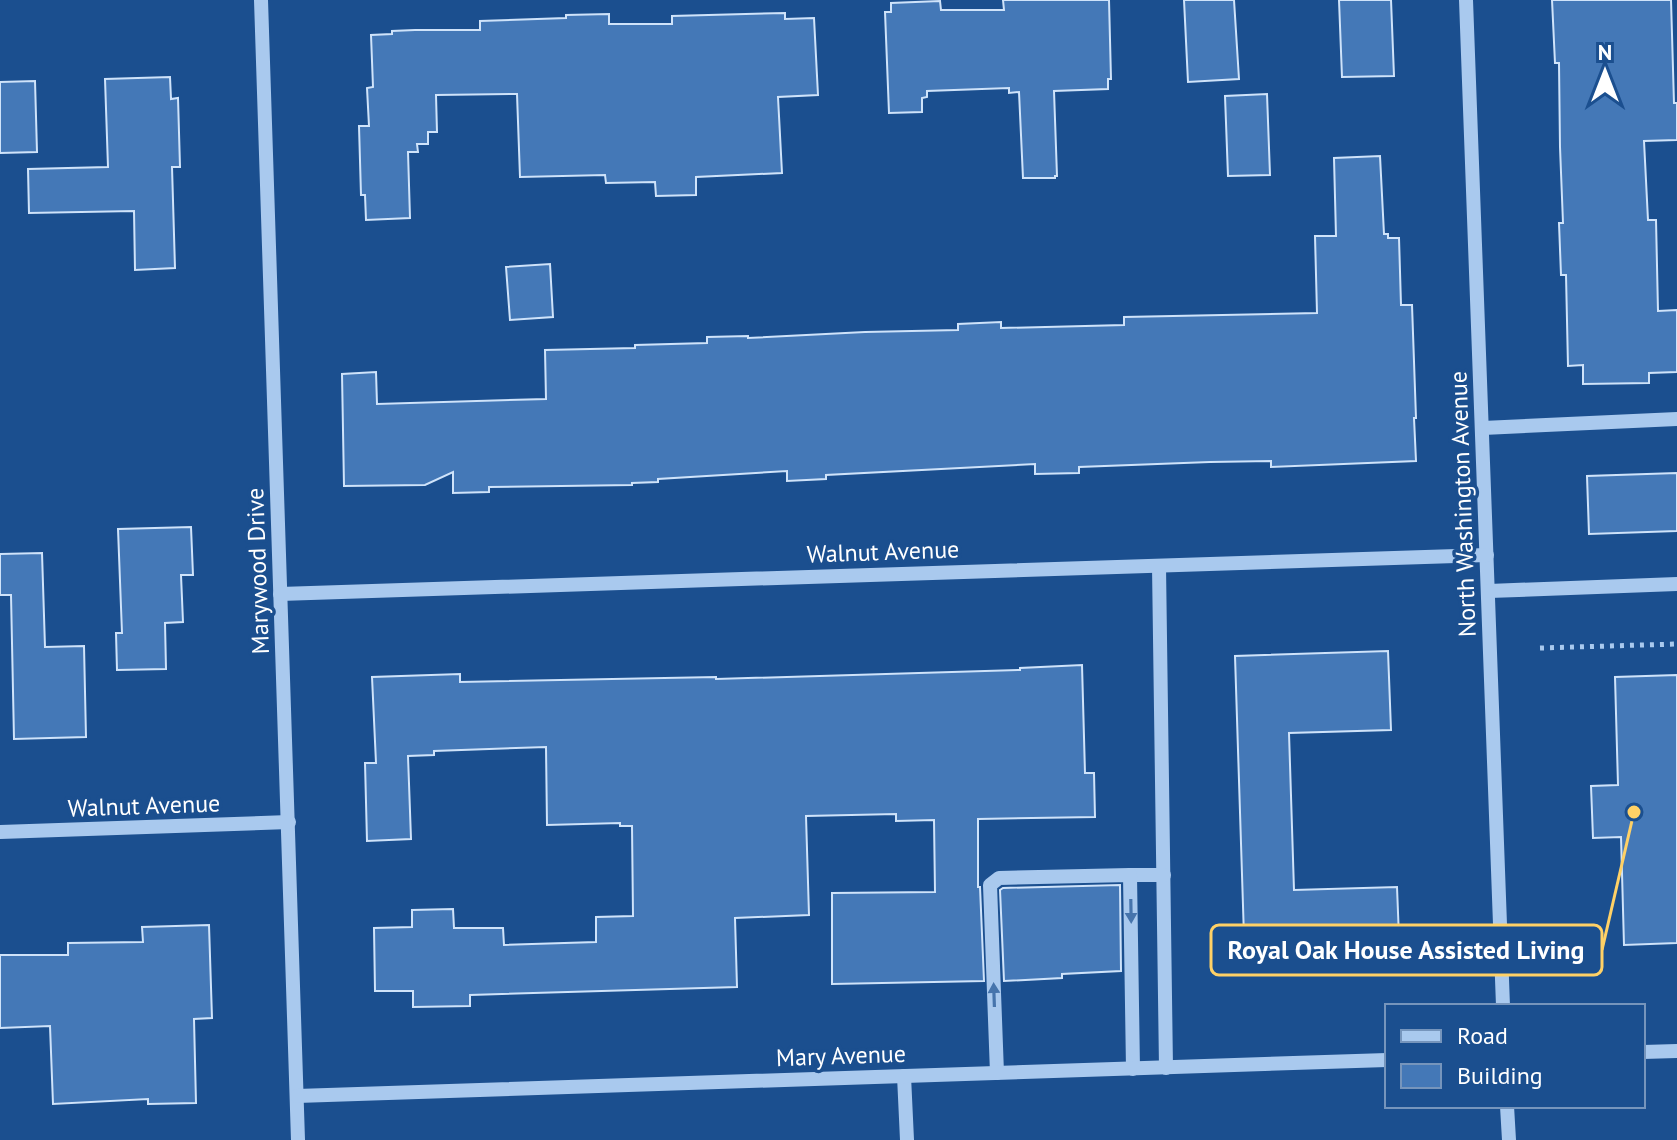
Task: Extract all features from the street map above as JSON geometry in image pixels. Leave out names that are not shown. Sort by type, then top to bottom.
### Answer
[{"type":"street","name":"Marywood Drive","points":[[261,0],[298,1140]]},
{"type":"street","name":"North Washington Avenue","points":[[1466,0],[1503,1004]]},
{"type":"street","points":[[1483,428],[1677,419]]},
{"type":"street","name":"Walnut Avenue","points":[[280,594],[1487,555]]},
{"type":"street","points":[[1159,566],[1166,1068]]},
{"type":"street","points":[[1489,591],[1677,584]]},
{"type":"street","name":"Walnut Avenue","points":[[0,832],[289,822]]},
{"type":"street","points":[[1130,875],[1133,1069]]},
{"type":"street","points":[[997,1073],[990,885],[999,878],[1164,875]]},
{"type":"street","points":[[1645,1052],[1677,1051]]},
{"type":"street","name":"Mary Avenue","points":[[297,1096],[1385,1060]]},
{"type":"street","points":[[904,1076],[907,1140]]},
{"type":"street","points":[[1507,1108],[1509,1140]]},
{"type":"path","points":[[1540,648],[1677,644]]},
{"type":"building","points":[[1003,0],[1109,0],[1111,79],[1108,79],[1108,89],[1054,91],[1055,178],[1023,178],[1019,92],[1009,93],[1009,88],[927,91],[927,97],[922,98],[922,112],[889,113],[885,12],[891,12],[891,3],[940,1],[941,10],[1004,10]]},
{"type":"building","points":[[1184,0],[1234,0],[1239,79],[1188,82]]},
{"type":"building","points":[[1339,0],[1391,0],[1394,76],[1342,77]]},
{"type":"building","points":[[1552,0],[1671,0],[1677,140],[1644,141],[1648,220],[1656,220],[1658,311],[1677,310],[1677,372],[1649,373],[1649,383],[1583,384],[1583,365],[1568,366],[1566,275],[1561,275],[1559,223],[1563,223],[1559,63],[1555,63]]},
{"type":"building","points":[[785,13],[785,19],[814,18],[818,95],[778,97],[782,173],[696,177],[696,195],[656,196],[655,182],[606,183],[605,175],[520,177],[517,94],[436,95],[437,132],[428,132],[428,144],[417,144],[418,152],[408,152],[410,218],[366,220],[365,195],[361,195],[359,126],[369,126],[367,88],[373,87],[371,35],[392,34],[392,31],[480,30],[480,21],[566,18],[566,15],[609,14],[609,24],[672,24],[672,16]]},
{"type":"building","points":[[170,77],[171,99],[178,98],[180,167],[172,167],[175,268],[135,270],[134,211],[29,213],[28,169],[108,167],[105,79]]},
{"type":"building","points":[[35,81],[37,152],[0,153],[0,82]]},
{"type":"building","points":[[1267,94],[1270,175],[1228,176],[1225,96]]},
{"type":"building","points":[[1380,156],[1384,234],[1388,234],[1388,238],[1399,238],[1401,305],[1412,305],[1416,461],[1271,467],[1271,461],[1210,462],[1079,467],[1079,473],[1035,474],[1035,464],[826,475],[826,479],[787,481],[787,471],[658,479],[658,482],[632,485],[489,487],[489,492],[453,493],[453,472],[425,485],[344,486],[342,374],[376,372],[377,404],[546,399],[545,350],[707,343],[707,337],[958,330],[958,324],[1001,322],[1001,328],[1124,325],[1124,317],[1317,313],[1315,236],[1336,236],[1334,158]]},
{"type":"building","points":[[550,264],[553,317],[510,320],[506,267]]},
{"type":"building","points":[[1677,473],[1677,531],[1589,534],[1587,476]]},
{"type":"building","points":[[191,527],[193,575],[181,575],[183,622],[165,623],[166,669],[117,670],[116,633],[122,633],[118,529]]},
{"type":"building","points":[[42,553],[45,647],[84,646],[86,737],[14,739],[11,595],[0,595],[0,554]]},
{"type":"building","points":[[1388,651],[1391,730],[1289,733],[1294,890],[1397,887],[1400,963],[1245,968],[1235,656]]},
{"type":"building","points":[[1082,665],[1085,773],[1094,773],[1095,817],[978,819],[978,887],[984,981],[832,984],[832,893],[935,892],[934,820],[896,821],[896,814],[806,816],[809,915],[735,918],[737,987],[470,995],[470,1006],[413,1007],[413,991],[375,991],[374,928],[412,927],[412,910],[453,909],[454,928],[503,928],[504,945],[596,942],[596,917],[633,916],[632,826],[620,826],[620,823],[547,825],[546,747],[434,751],[434,755],[408,756],[411,839],[367,841],[365,763],[376,763],[372,677],[460,674],[460,682],[716,679],[1020,670]]},
{"type":"building","points":[[1677,675],[1677,943],[1624,945],[1621,837],[1593,838],[1591,786],[1618,785],[1615,677]]},
{"type":"building","points":[[1120,885],[1121,971],[1004,981],[1000,890]]},
{"type":"building","points":[[209,925],[212,1018],[194,1019],[196,1103],[148,1104],[148,1099],[53,1104],[50,1026],[0,1028],[0,955],[68,955],[68,943],[143,942],[142,927]]},
{"type":"place","name":"Royal Oak House Assisted Living","points":[[1634,812]]}]
